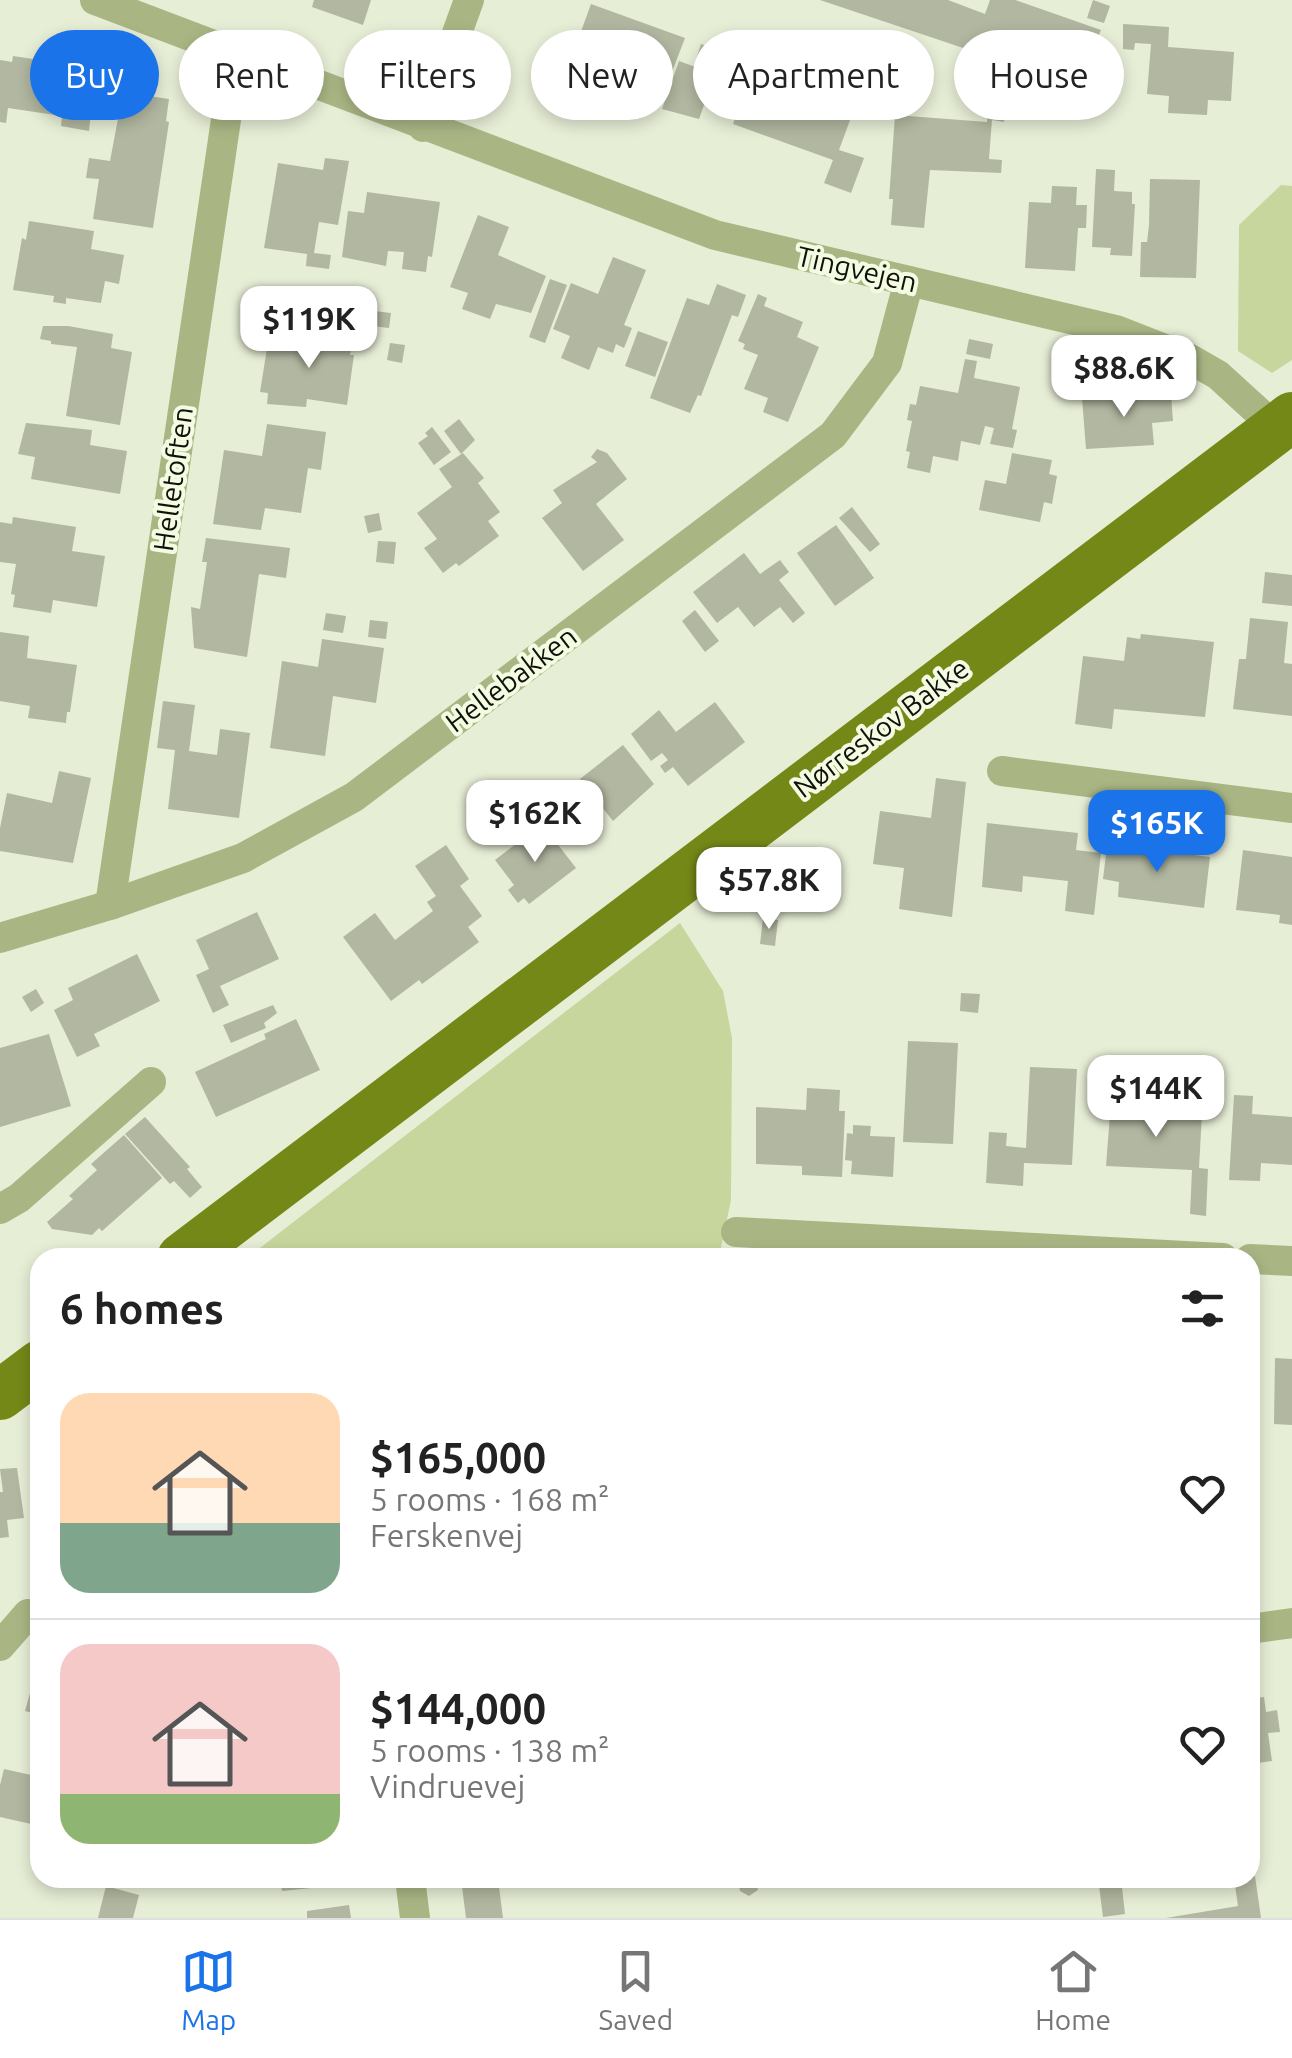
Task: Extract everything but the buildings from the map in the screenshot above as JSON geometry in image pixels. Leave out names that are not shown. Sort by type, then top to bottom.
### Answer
[{"type":"main road","name":"Nørreskov Bakke","points":[[195,1248],[1284,423]]},
{"type":"main road","points":[[0,1396],[30,1373]]},
{"type":"street","name":"Tingvejen","points":[[95,0],[179,31]]},
{"type":"street","points":[[423,127],[470,0]]},
{"type":"street","name":"Tingvejen","points":[[324,87],[715,235],[1116,330],[1190,359],[1284,423]]},
{"type":"street","name":"Helletoften","points":[[110,905],[226,120]]},
{"type":"street","name":"Hellebakken","points":[[0,938],[110,905],[243,858],[354,797],[832,435],[886,363],[910,281]]},
{"type":"street","points":[[1002,771],[1292,808]]},
{"type":"street","points":[[0,1209],[19,1198],[150,1082]]},
{"type":"street","points":[[736,1232],[1036,1248]]},
{"type":"street","points":[[1260,1259],[1292,1261]]},
{"type":"street","points":[[0,1646],[28,1614]]},
{"type":"street","points":[[1260,1628],[1292,1624]]},
{"type":"street","points":[[411,1888],[415,1918]]},
{"type":"green space","points":[[1281,185],[1292,186],[1292,360],[1272,373],[1238,351],[1239,225]]},
{"type":"green space","points":[[680,923],[723,991],[732,1038],[731,1200],[721,1248],[260,1248]]}]
